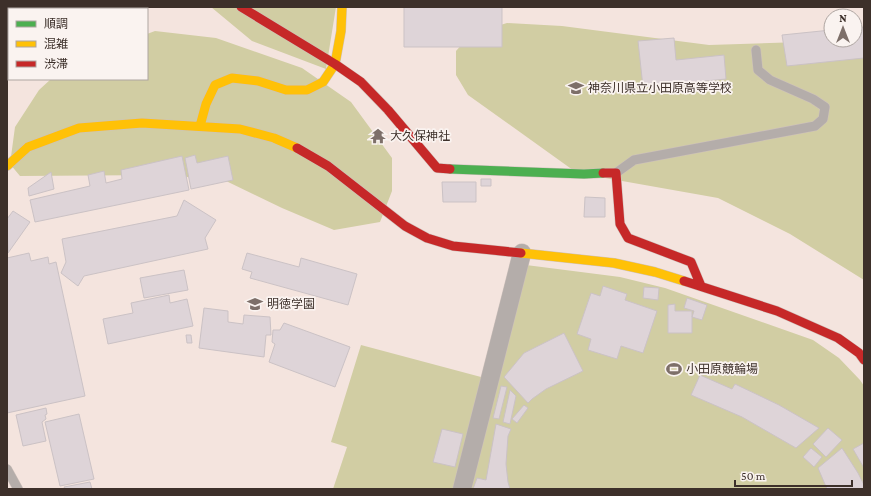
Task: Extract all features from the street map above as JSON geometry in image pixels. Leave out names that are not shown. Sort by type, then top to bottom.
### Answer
[{"type":"street","points":[[241,7],[361,82],[388,110],[437,168],[616,174],[620,224],[628,238],[691,262],[701,286]]},
{"type":"street","points":[[200,126],[206,104],[214,85],[232,78],[258,81],[286,90],[307,90],[323,82],[334,64],[341,31],[342,7]]},
{"type":"street","points":[[7,166],[28,146],[79,128],[142,123],[240,129],[274,138],[300,150],[328,166],[405,226],[428,238],[453,246],[614,263],[656,272],[777,311],[838,338],[859,353],[864,360]]},
{"type":"street","points":[[462,489],[522,253]]},
{"type":"lane","points":[[616,174],[634,160],[815,126],[823,119],[825,107],[813,99],[770,80],[758,70],[756,50]]},
{"type":"lane","points":[[7,469],[18,489]]},
{"type":"shaded area","points":[[211,7],[336,7],[326,69],[252,41]]},
{"type":"shaded area","points":[[507,23],[562,26],[709,45],[823,41],[823,48],[852,48],[864,52],[864,280],[790,234],[718,198],[577,173],[468,95],[456,75],[456,51],[471,34]]},
{"type":"shaded area","points":[[155,31],[216,38],[302,68],[351,102],[392,158],[392,191],[380,222],[334,230],[282,208],[224,180],[162,175],[20,176],[10,164],[15,127],[39,90],[50,80],[148,80],[148,34]]},
{"type":"shaded area","name":"小田原競輪場","points":[[526,265],[620,277],[665,288],[813,340],[839,358],[864,386],[864,489],[333,489],[347,447],[331,442],[361,345],[496,381]]},
{"type":"building","points":[[7,7],[16,7],[8,8],[7,47]]},
{"type":"building","points":[[404,7],[502,7],[502,47],[404,47]]},
{"type":"building","points":[[863,27],[864,58],[787,66],[782,35],[823,31],[823,48],[863,48]]},
{"type":"building","points":[[674,38],[676,60],[724,55],[726,79],[643,87],[638,41]]},
{"type":"building","points":[[195,155],[197,163],[228,156],[233,180],[191,189],[185,158]]},
{"type":"building","points":[[182,156],[189,190],[35,222],[30,200],[90,186],[88,175],[104,171],[106,183],[122,179],[121,170]]},
{"type":"building","points":[[51,172],[54,189],[29,196],[28,188]]},
{"type":"building","points":[[481,179],[491,179],[491,186],[481,186]]},
{"type":"building","points":[[442,182],[476,182],[476,202],[443,202]]},
{"type":"building","points":[[585,197],[605,198],[605,217],[584,217]]},
{"type":"building","points":[[184,200],[216,220],[205,238],[208,249],[84,276],[78,286],[61,273],[66,262],[62,239],[177,216]]},
{"type":"building","points":[[13,211],[30,222],[8,253],[7,219]]},
{"type":"building","points":[[29,253],[31,261],[48,257],[49,264],[56,262],[85,396],[7,413],[7,258]]},
{"type":"building","points":[[247,253],[299,267],[301,258],[357,274],[348,305],[250,278],[252,272],[242,269]]},
{"type":"building","points":[[184,270],[188,290],[144,298],[140,278]]},
{"type":"building","points":[[603,286],[627,294],[625,300],[657,311],[643,353],[621,346],[617,359],[588,350],[591,339],[577,334],[591,293],[600,296]]},
{"type":"building","points":[[644,287],[659,288],[658,300],[643,298]]},
{"type":"building","points":[[169,295],[170,303],[187,299],[193,326],[108,344],[103,319],[133,313],[131,303]]},
{"type":"building","points":[[687,298],[707,305],[702,320],[692,317],[694,311],[684,308]]},
{"type":"building","points":[[675,304],[675,311],[692,311],[692,333],[668,333],[668,305]]},
{"type":"building","points":[[204,308],[228,311],[228,322],[243,324],[244,315],[270,317],[271,335],[266,335],[264,357],[199,348]]},
{"type":"building","points":[[284,323],[350,347],[335,387],[269,362],[275,344],[272,342],[273,330],[280,330]]},
{"type":"building","points":[[564,333],[583,371],[546,389],[528,403],[504,377],[524,353]]},
{"type":"building","points":[[186,335],[191,335],[192,343],[187,343]]},
{"type":"building","points":[[700,375],[732,389],[735,384],[779,405],[819,428],[796,448],[742,417],[691,395]]},
{"type":"building","points":[[501,386],[507,387],[499,419],[493,418]]},
{"type":"building","points":[[510,390],[516,396],[510,424],[503,422]]},
{"type":"building","points":[[524,405],[528,408],[517,423],[512,419]]},
{"type":"building","points":[[46,408],[46,419],[42,422],[46,441],[23,446],[16,415]]},
{"type":"building","points":[[79,414],[94,479],[60,486],[45,422]]},
{"type":"building","points":[[496,424],[511,429],[508,436],[506,464],[510,489],[473,489],[477,478],[486,480]]},
{"type":"building","points":[[828,428],[842,440],[826,457],[813,444]]},
{"type":"building","points":[[442,429],[463,434],[455,467],[433,462]]},
{"type":"building","points":[[864,443],[864,468],[853,449]]},
{"type":"building","points":[[811,448],[822,457],[814,467],[803,457]]},
{"type":"building","points":[[842,448],[858,473],[864,485],[864,489],[827,489],[818,468]]},
{"type":"building","points":[[90,482],[92,489],[65,489],[64,487]]},
{"type":"traffic: fast","points":[[450,169],[584,174],[603,173]]},
{"type":"traffic: slow","points":[[200,126],[206,104],[215,85],[232,78],[258,81],[286,90],[307,90],[323,82],[335,64],[341,31],[342,7]]},
{"type":"traffic: slow","points":[[7,166],[28,147],[79,128],[142,123],[240,129],[274,138],[297,148]]},
{"type":"traffic: slow","points":[[521,253],[614,263],[655,272],[684,281]]},
{"type":"traffic: jam","points":[[241,7],[335,64],[361,82],[388,110],[437,168],[450,169]]},
{"type":"traffic: jam","points":[[297,148],[328,166],[405,226],[427,238],[453,246],[521,253]]},
{"type":"traffic: jam","points":[[603,173],[616,173],[620,224],[628,238],[691,262],[701,286]]},
{"type":"traffic: jam","points":[[684,281],[777,311],[838,338],[859,353],[864,360]]},
{"type":"place","name":"神奈川県立小田原高等学校","points":[[576,88]]},
{"type":"place","name":"大久保神社","points":[[378,136]]},
{"type":"place","name":"明徳学園","points":[[255,304]]},
{"type":"place","name":"小田原競輪場","points":[[674,369]]}]
